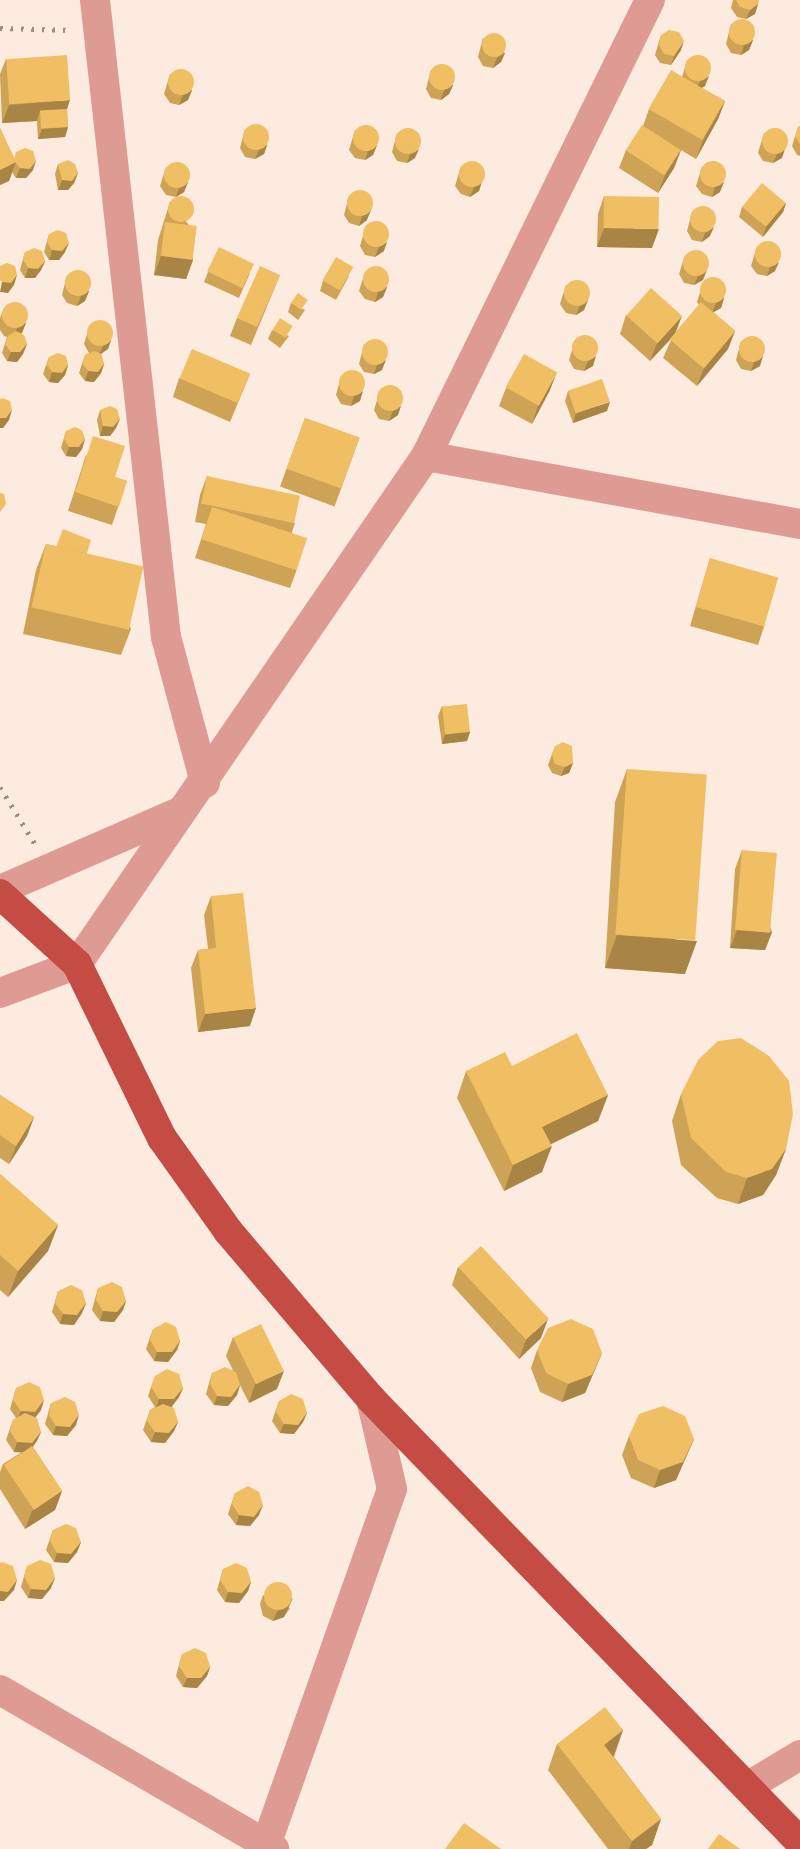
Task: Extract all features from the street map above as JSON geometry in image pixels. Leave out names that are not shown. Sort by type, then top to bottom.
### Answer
[{"type":"main road","points":[[0,892],[77,964],[162,1138],[228,1231],[371,1399],[800,1842]]},
{"type":"street","points":[[95,0],[166,637],[204,783]]},
{"type":"street","points":[[0,993],[77,964],[426,456],[650,0]]},
{"type":"street","points":[[426,456],[800,524]]},
{"type":"street","points":[[0,892],[182,811]]},
{"type":"street","points":[[0,1690],[270,1845],[392,1489],[371,1399]]},
{"type":"street","points":[[747,1788],[800,1755]]},
{"type":"path","points":[[0,28],[99,31]]},
{"type":"path","points":[[0,786],[49,868]]},
{"type":"building","points":[[736,0],[759,0],[750,10],[740,7]]},
{"type":"building","points":[[742,19],[751,23],[755,32],[751,41],[742,45],[733,41],[729,32],[733,23]]},
{"type":"building","points":[[669,30],[679,32],[684,41],[674,56],[664,54],[659,45],[661,35]]},
{"type":"building","points":[[489,33],[499,33],[506,45],[499,57],[489,57],[482,50],[482,40]]},
{"type":"building","points":[[67,55],[70,100],[9,104],[6,59]]},
{"type":"building","points":[[698,55],[707,59],[711,68],[707,77],[698,81],[689,77],[685,68],[689,59]]},
{"type":"building","points":[[442,64],[451,68],[455,77],[451,86],[442,90],[433,86],[429,77],[433,68]]},
{"type":"building","points":[[181,69],[190,73],[194,82],[190,91],[181,95],[172,91],[168,82],[172,73]]},
{"type":"building","points":[[671,70],[725,101],[702,140],[648,109]]},
{"type":"building","points":[[67,109],[68,127],[41,128],[40,110]]},
{"type":"building","points":[[256,124],[265,128],[269,137],[265,146],[256,150],[247,146],[243,137],[247,128]]},
{"type":"building","points":[[366,125],[375,129],[379,138],[375,147],[366,151],[357,147],[353,138],[357,129]]},
{"type":"building","points":[[642,125],[681,150],[664,175],[626,150]]},
{"type":"building","points":[[0,128],[16,162],[0,170]]},
{"type":"building","points":[[408,128],[417,132],[421,141],[417,150],[408,154],[399,150],[395,141],[399,132]]},
{"type":"building","points":[[775,128],[784,132],[788,141],[784,150],[775,154],[766,150],[762,141],[766,132]]},
{"type":"building","points":[[25,148],[33,151],[36,161],[30,169],[20,168],[14,160],[16,152]]},
{"type":"building","points":[[68,160],[75,164],[78,173],[72,181],[62,180],[58,164]]},
{"type":"building","points":[[472,161],[481,165],[485,174],[481,183],[472,187],[463,183],[459,174],[463,165]]},
{"type":"building","points":[[713,161],[722,165],[726,174],[722,183],[713,187],[704,183],[700,174],[704,165]]},
{"type":"building","points":[[177,162],[186,166],[190,175],[186,184],[177,188],[168,184],[164,175],[168,166]]},
{"type":"building","points":[[762,183],[786,203],[766,227],[742,207]]},
{"type":"building","points":[[360,190],[369,194],[373,203],[369,212],[360,216],[351,212],[347,203],[351,194]]},
{"type":"building","points":[[181,196],[190,200],[194,209],[190,218],[181,222],[172,218],[168,209],[172,200]]},
{"type":"building","points":[[604,196],[659,197],[658,229],[603,228]]},
{"type":"building","points":[[703,206],[712,210],[716,219],[712,228],[703,232],[694,228],[690,219],[694,210]]},
{"type":"building","points":[[376,221],[385,225],[389,234],[385,243],[376,247],[367,243],[363,234],[367,225]]},
{"type":"building","points":[[165,222],[197,226],[193,260],[161,256]]},
{"type":"building","points":[[58,230],[66,233],[69,243],[62,251],[52,250],[47,242],[49,234]]},
{"type":"building","points":[[768,241],[777,245],[781,254],[777,263],[768,267],[759,263],[755,254],[759,245]]},
{"type":"building","points":[[219,247],[254,264],[242,288],[207,271]]},
{"type":"building","points":[[34,248],[42,251],[45,261],[38,269],[28,268],[23,260],[25,252]]},
{"type":"building","points":[[696,250],[705,254],[709,263],[705,272],[696,276],[687,272],[683,263],[687,254]]},
{"type":"building","points":[[336,257],[353,267],[340,290],[322,280]]},
{"type":"building","points":[[0,266],[15,266],[17,275],[11,283],[0,280]]},
{"type":"building","points":[[260,266],[280,275],[257,327],[237,318]]},
{"type":"building","points":[[376,266],[385,270],[389,279],[385,288],[376,292],[367,288],[363,279],[367,270]]},
{"type":"building","points":[[78,270],[87,274],[91,283],[87,292],[78,296],[69,292],[65,283],[69,274]]},
{"type":"building","points":[[713,277],[722,281],[726,290],[722,299],[713,303],[704,299],[700,290],[704,281]]},
{"type":"building","points":[[577,280],[586,284],[590,293],[586,302],[577,306],[568,302],[564,293],[568,284]]},
{"type":"building","points":[[651,288],[682,316],[657,344],[626,315]]},
{"type":"building","points":[[298,293],[308,300],[301,310],[291,303]]},
{"type":"building","points":[[15,302],[24,306],[28,315],[24,324],[15,328],[6,324],[2,315],[6,306]]},
{"type":"building","points":[[701,302],[735,331],[704,368],[670,340]]},
{"type":"building","points":[[280,318],[293,326],[285,338],[273,330]]},
{"type":"building","points":[[100,320],[109,324],[113,333],[109,342],[100,346],[91,342],[87,333],[91,324]]},
{"type":"building","points":[[16,331],[24,335],[27,344],[20,352],[11,352],[5,344]]},
{"type":"building","points":[[585,335],[594,339],[598,348],[594,357],[585,361],[576,357],[572,348],[576,339]]},
{"type":"building","points":[[752,336],[761,340],[765,349],[761,358],[752,362],[743,358],[739,349],[743,340]]},
{"type":"building","points":[[375,339],[384,343],[388,352],[384,361],[375,365],[366,361],[362,352],[366,343]]},
{"type":"building","points":[[192,349],[250,374],[237,403],[179,378]]},
{"type":"building","points":[[94,351],[101,354],[104,364],[98,372],[88,371],[82,363],[85,355]]},
{"type":"building","points":[[58,353],[66,356],[68,365],[62,373],[52,372],[47,365],[49,357]]},
{"type":"building","points":[[524,354],[557,372],[539,406],[506,387]]},
{"type":"building","points":[[352,370],[361,374],[365,383],[361,392],[352,396],[343,392],[339,383],[343,374]]},
{"type":"building","points":[[602,379],[610,402],[576,413],[568,391]]},
{"type":"building","points":[[390,385],[399,389],[403,398],[399,407],[390,411],[381,407],[377,398],[381,389]]},
{"type":"building","points":[[2,398],[10,401],[12,410],[6,418],[0,418]]},
{"type":"building","points":[[110,406],[117,409],[120,419],[113,427],[103,426],[100,410]]},
{"type":"building","points":[[305,418],[360,438],[341,489],[287,469]]},
{"type":"building","points":[[75,427],[82,430],[85,439],[79,447],[69,447],[64,439],[66,431]]},
{"type":"building","points":[[93,436],[125,446],[115,477],[127,481],[119,507],[75,492]]},
{"type":"building","points":[[207,476],[300,496],[294,523],[201,503]]},
{"type":"building","points":[[0,493],[4,494],[6,504],[0,512]]},
{"type":"building","points":[[212,507],[307,538],[297,570],[201,539]]},
{"type":"building","points":[[63,529],[91,540],[87,553],[56,547]]},
{"type":"building","points":[[46,544],[143,566],[129,630],[31,607]]},
{"type":"building","points":[[710,558],[778,578],[764,627],[696,607]]},
{"type":"building","points":[[467,704],[470,732],[445,734],[442,707]]},
{"type":"building","points":[[563,742],[572,746],[573,763],[565,767],[555,764],[552,755],[555,746]]},
{"type":"building","points":[[627,769],[707,775],[695,940],[615,935]]},
{"type":"building","points":[[742,850],[777,853],[770,933],[735,930]]},
{"type":"building","points":[[243,893],[256,1008],[205,1014],[198,950],[216,948],[211,896]]},
{"type":"building","points":[[577,1033],[608,1095],[542,1127],[552,1146],[513,1165],[466,1071],[505,1052],[512,1066]]},
{"type":"building","points":[[741,1038],[769,1056],[789,1081],[793,1114],[786,1149],[772,1169],[747,1178],[726,1172],[691,1138],[681,1094],[698,1060],[718,1041]]},
{"type":"building","points":[[0,1095],[34,1117],[16,1146],[0,1135]]},
{"type":"building","points":[[0,1174],[58,1225],[18,1271],[0,1255]]},
{"type":"building","points":[[481,1246],[549,1318],[526,1340],[458,1267]]},
{"type":"building","points":[[112,1282],[122,1287],[126,1301],[117,1312],[103,1311],[96,1300],[98,1288]]},
{"type":"building","points":[[71,1285],[82,1290],[86,1303],[77,1315],[63,1314],[55,1303],[58,1291]]},
{"type":"building","points":[[571,1319],[593,1329],[602,1353],[592,1375],[568,1384],[546,1373],[537,1350],[548,1328]]},
{"type":"building","points":[[166,1322],[176,1327],[180,1341],[172,1352],[157,1352],[150,1340],[153,1329]]},
{"type":"building","points":[[261,1324],[284,1371],[256,1384],[233,1338]]},
{"type":"building","points":[[225,1367],[236,1372],[240,1385],[231,1397],[217,1396],[210,1384],[212,1373]]},
{"type":"building","points":[[167,1369],[179,1374],[183,1388],[174,1399],[159,1399],[151,1387],[155,1376]]},
{"type":"building","points":[[29,1382],[40,1387],[44,1400],[35,1412],[21,1411],[13,1400],[16,1388]]},
{"type":"building","points":[[291,1394],[303,1399],[307,1413],[298,1425],[284,1424],[276,1412],[279,1401]]},
{"type":"building","points":[[65,1397],[75,1402],[79,1415],[70,1427],[56,1426],[49,1415],[51,1403]]},
{"type":"building","points":[[163,1404],[174,1408],[178,1422],[169,1433],[155,1432],[147,1421],[150,1410]]},
{"type":"building","points":[[663,1406],[685,1416],[694,1439],[683,1462],[660,1470],[638,1460],[629,1436],[639,1414]]},
{"type":"building","points":[[25,1413],[37,1418],[41,1432],[32,1443],[17,1442],[10,1431],[13,1420]]},
{"type":"building","points":[[32,1446],[62,1491],[34,1510],[4,1465]]},
{"type":"building","points":[[248,1486],[259,1492],[263,1505],[254,1517],[239,1515],[232,1504],[235,1493]]},
{"type":"building","points":[[66,1524],[76,1528],[81,1542],[71,1554],[57,1553],[50,1541],[53,1530]]},
{"type":"building","points":[[40,1560],[51,1564],[55,1578],[46,1590],[31,1589],[24,1577],[27,1566]]},
{"type":"building","points":[[2,1562],[13,1566],[17,1580],[8,1592],[0,1591]]},
{"type":"building","points":[[236,1563],[247,1568],[251,1582],[242,1593],[228,1592],[220,1580],[223,1569]]},
{"type":"building","points":[[278,1582],[288,1586],[292,1596],[288,1606],[278,1610],[268,1606],[264,1596],[268,1586]]},
{"type":"building","points":[[195,1648],[206,1653],[210,1667],[201,1678],[187,1678],[179,1666],[182,1654]]},
{"type":"building","points":[[605,1707],[623,1730],[604,1745],[661,1819],[632,1841],[557,1744]]},
{"type":"building","points":[[464,1823],[501,1849],[445,1849]]},
{"type":"building","points":[[719,1834],[740,1849],[708,1849]]}]
